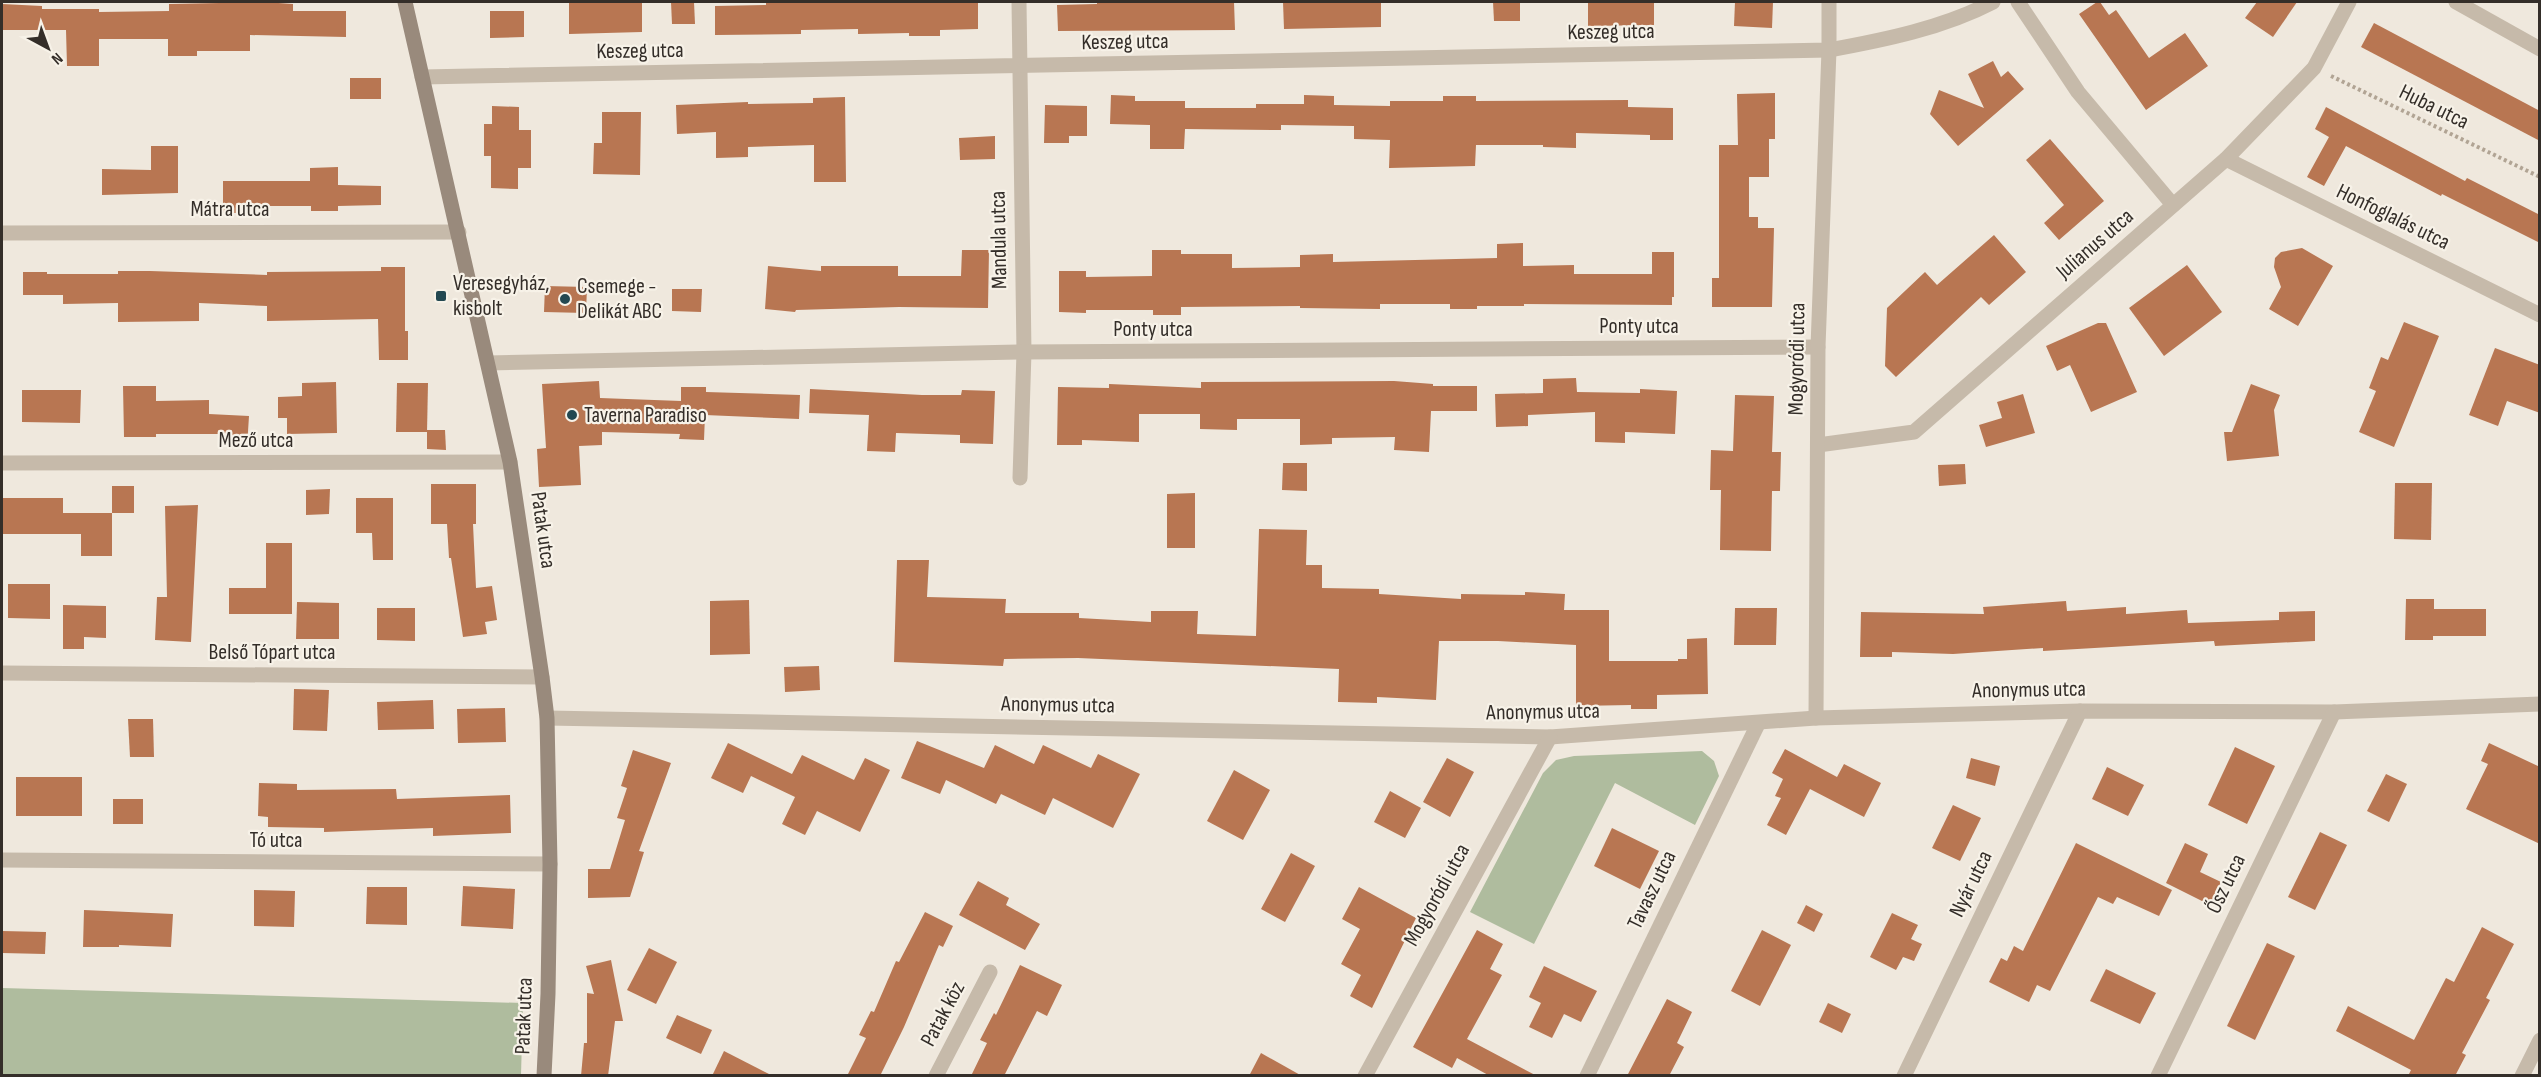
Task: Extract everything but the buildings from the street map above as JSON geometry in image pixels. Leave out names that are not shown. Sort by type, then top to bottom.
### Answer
[{"type":"street","name":"Patak utca","points":[[405,2],[510,462],[542,677],[547,718],[550,864],[544,1076]]},
{"type":"street","name":"Mandula utca","points":[[1019,2],[1024,352],[1020,478]]},
{"type":"street","name":"Mogyoródi utca","points":[[1816,718],[1818,347],[1829,2]]},
{"type":"street","name":"Keszeg utca","points":[[422,77],[1829,50],[1866,44],[1931,26],[1993,2]]},
{"type":"street","points":[[2018,2],[2078,92],[2173,205]]},
{"type":"street","name":"Julianus utca","points":[[1818,445],[1914,432],[2226,159],[2314,68],[2349,2]]},
{"type":"street","points":[[2456,2],[2540,49]]},
{"type":"street","name":"Honfoglalás utca","points":[[2226,159],[2540,315]]},
{"type":"street","name":"Mátra utca","points":[[2,233],[459,232]]},
{"type":"street","name":"Ponty utca","points":[[488,363],[1024,352],[1818,347]]},
{"type":"street","name":"Mező utca","points":[[2,463],[510,462]]},
{"type":"street","name":"Belső Tópart utca","points":[[2,673],[542,677]]},
{"type":"street","name":"Anonymus utca","points":[[547,718],[1550,737],[1758,724],[1816,718],[2080,711],[2334,712],[2540,704]]},
{"type":"street","name":"Nyár utca","points":[[1904,1076],[2080,711]]},
{"type":"street","name":"Ősz utca","points":[[2158,1076],[2334,712]]},
{"type":"street","name":"Tavasz utca","points":[[1587,1076],[1758,724]]},
{"type":"street","name":"Mogyoródi utca","points":[[1365,1076],[1550,737]]},
{"type":"street","name":"Tó utca","points":[[2,860],[550,864]]},
{"type":"street","name":"Patak köz","points":[[936,1076],[990,972]]},
{"type":"street","points":[[2522,1076],[2536,1055],[2540,1041]]},
{"type":"path","name":"Huba utca","points":[[2314,68],[2540,177]]},
{"type":"green space","points":[[1702,751],[1714,761],[1719,776],[1695,825],[1615,783],[1534,944],[1470,912],[1543,773],[1556,760],[1574,756]]},
{"type":"green space","points":[[2,988],[523,1003],[521,1075],[2,1075]]},
{"type":"place","name":"Veresegyház, kisbolt","points":[[441,296]]},
{"type":"place","name":"Csemege - Delikát ABC","points":[[565,299]]},
{"type":"place","name":"Taverna Paradiso","points":[[572,415]]}]
